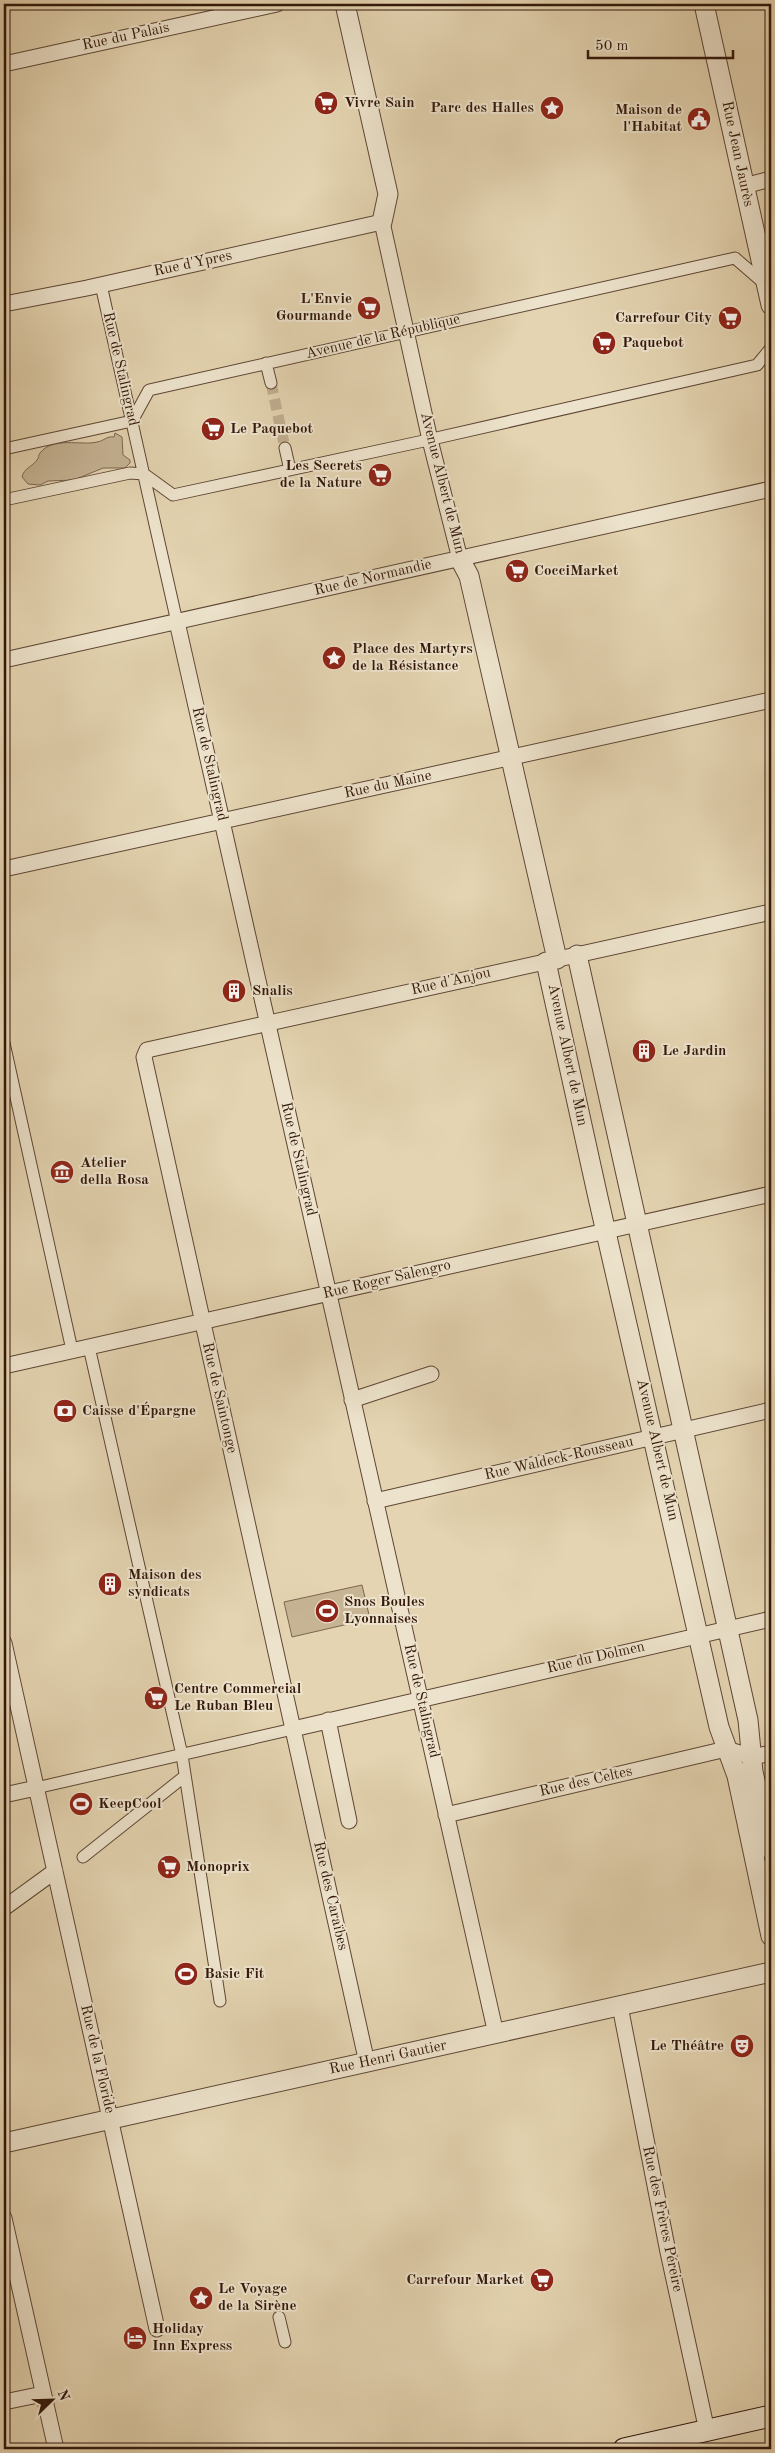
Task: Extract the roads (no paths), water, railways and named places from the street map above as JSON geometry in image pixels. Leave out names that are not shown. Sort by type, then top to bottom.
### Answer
[{"type":"main road","points":[[624,2449],[771,2416]]},
{"type":"street","name":"Rue du Palais","points":[[4,64],[277,4]]},
{"type":"street","name":"Avenue Albert de Mun","points":[[344,4],[388,194],[382,222],[430,440],[460,559],[469,576],[512,758],[606,1230],[726,1749],[737,1776],[771,1936]]},
{"type":"street","name":"Rue Jean Jaurès","points":[[704,4],[744,186],[769,284],[771,305]]},
{"type":"street","points":[[744,186],[771,179]]},
{"type":"street","name":"Rue d'Ypres","points":[[4,304],[382,222]]},
{"type":"street","name":"Avenue de la République","points":[[132,421],[148,390],[407,330],[735,258],[769,284]]},
{"type":"street","name":"Rue de Stalingrad","points":[[101,284],[496,2034]]},
{"type":"street","points":[[4,500],[130,473],[144,474],[172,495],[430,440],[757,365],[771,348]]},
{"type":"street","points":[[266,363],[271,383]]},
{"type":"street","points":[[4,449],[132,421]]},
{"type":"street","points":[[285,448],[290,470]]},
{"type":"street","name":"Rue de Normandie","points":[[4,660],[771,489]]},
{"type":"street","name":"Rue du Maine","points":[[4,869],[771,700]]},
{"type":"street","name":"Rue d'Anjou","points":[[145,1067],[144,1057],[147,1050],[269,1031],[552,960],[771,912]]},
{"type":"street","name":"Avenue Albert de Mun","points":[[577,955],[748,1720],[753,1756],[753,1772],[771,1850]]},
{"type":"street","points":[[4,1042],[72,1350]]},
{"type":"street","name":"Rue de Saintonge","points":[[145,1067],[202,1321],[287,1730]]},
{"type":"street","name":"Rue Roger Salengro","points":[[4,1366],[771,1194]]},
{"type":"street","points":[[88,1347],[182,1755],[220,2001]]},
{"type":"street","points":[[352,1400],[431,1374]]},
{"type":"street","name":"Rue Waldeck-Rousseau","points":[[375,1501],[771,1410]]},
{"type":"street","name":"Rue du Dolmen","points":[[287,1730],[771,1619]]},
{"type":"street","name":"Rue de la Floride","points":[[4,1643],[157,2329]]},
{"type":"street","points":[[328,1720],[349,1821]]},
{"type":"street","points":[[4,1795],[287,1730]]},
{"type":"street","name":"Rue des Caraïbes","points":[[287,1730],[367,2063]]},
{"type":"street","points":[[726,1749],[753,1756],[771,1753]]},
{"type":"street","name":"Rue des Celtes","points":[[446,1814],[726,1749]]},
{"type":"street","points":[[83,1857],[185,1776]]},
{"type":"street","points":[[4,1908],[55,1871]]},
{"type":"street","name":"Rue Henri Gautier","points":[[4,2143],[110,2120],[246,2094],[367,2063],[771,1972]]},
{"type":"street","name":"Rue des Frères Péreire","points":[[620,2006],[668,2252],[707,2431]]},
{"type":"street","points":[[4,2218],[56,2449]]},
{"type":"street","points":[[279,2317],[285,2342]]},
{"type":"street","points":[[4,2402],[43,2394]]},
{"type":"tunnel","points":[[271,383],[285,448]]},
{"type":"place","name":"Vivre Sain","points":[[326,103]]},
{"type":"place","name":"Parc des Halles","points":[[552,108]]},
{"type":"place","name":"Maison de l'Habitat","points":[[699,119]]},
{"type":"place","name":"L'Envie Gourmande","points":[[369,308]]},
{"type":"place","name":"Carrefour City","points":[[730,318]]},
{"type":"place","name":"Paquebot","points":[[604,343]]},
{"type":"place","name":"Le Paquebot","points":[[213,429]]},
{"type":"place","name":"Les Secrets de la Nature","points":[[380,475]]},
{"type":"place","name":"CocciMarket","points":[[517,571]]},
{"type":"place","name":"Place des Martyrs de la Résistance","points":[[334,658]]},
{"type":"place","name":"Snalis","points":[[234,991]]},
{"type":"place","name":"Le Jardin","points":[[644,1051]]},
{"type":"place","name":"Atelier della Rosa","points":[[62,1172]]},
{"type":"place","name":"Caisse d'Épargne","points":[[65,1411]]},
{"type":"place","name":"Maison des syndicats","points":[[110,1584]]},
{"type":"place","name":"Snos Boules Lyonnaises","points":[[327,1611]]},
{"type":"place","name":"Centre Commercial Le Ruban Bleu","points":[[156,1698]]},
{"type":"place","name":"KeepCool","points":[[81,1804]]},
{"type":"place","name":"Monoprix","points":[[169,1867]]},
{"type":"place","name":"Basic Fit","points":[[186,1974]]},
{"type":"place","name":"Le Théâtre","points":[[742,2046]]},
{"type":"place","name":"Carrefour Market","points":[[542,2280]]},
{"type":"place","name":"Le Voyage de la Sirène","points":[[201,2298]]},
{"type":"place","name":"Holiday Inn Express","points":[[135,2338]]}]
